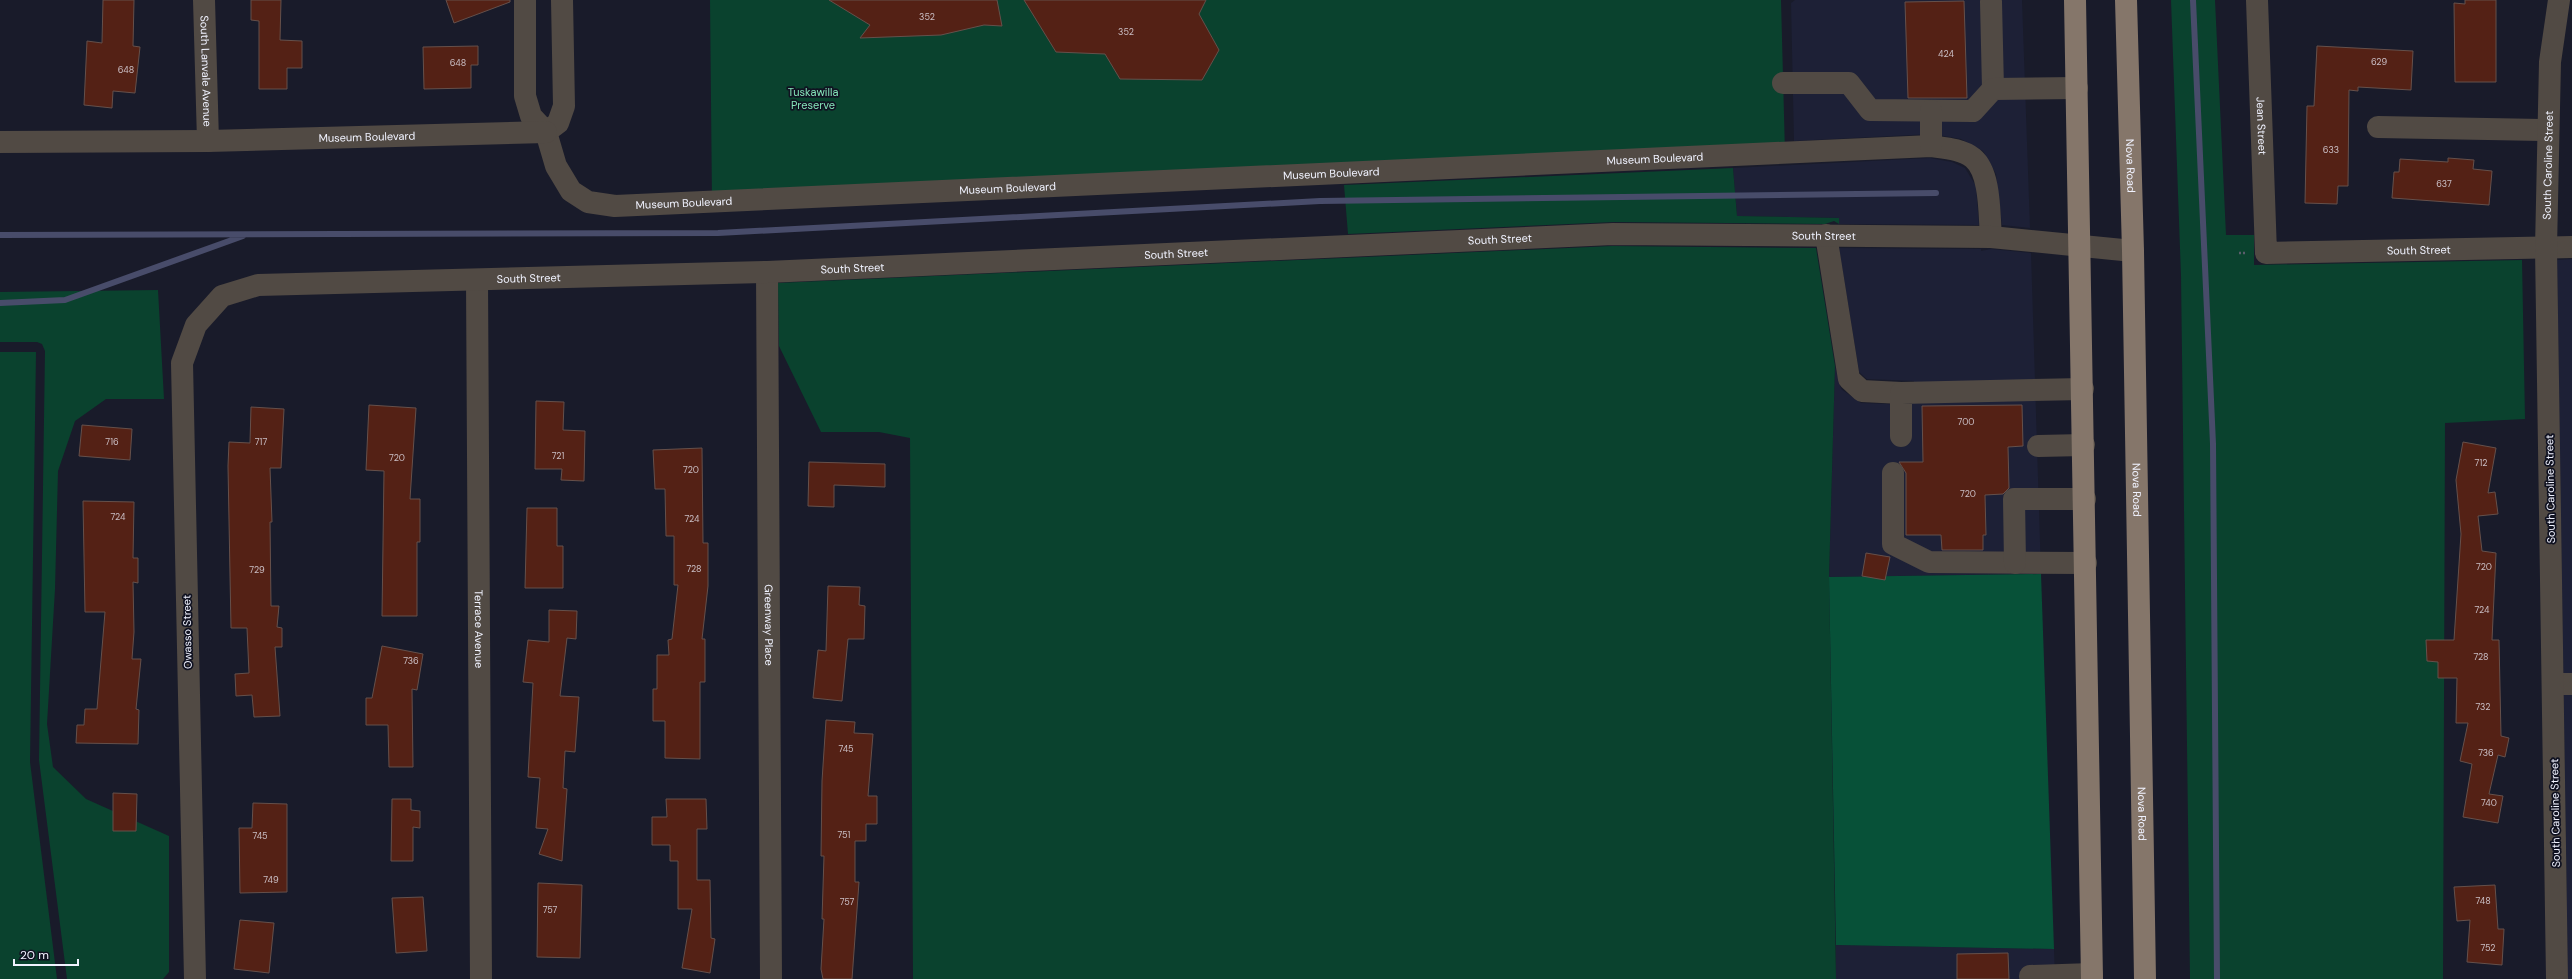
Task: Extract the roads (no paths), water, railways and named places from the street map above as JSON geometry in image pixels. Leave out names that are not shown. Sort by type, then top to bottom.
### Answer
[{"type":"main road","points":[[2075,0],[2081,246],[2092,976]]},
{"type":"main road","name":"Nova Road","points":[[2126,0],[2133,251],[2145,979]]},
{"type":"street","name":"South Lanvale Avenue","points":[[204,0],[208,141]]},
{"type":"street","points":[[525,0],[525,96],[531,116],[546,132],[558,123],[564,106],[562,0]]},
{"type":"street","name":"Jean Street","points":[[2257,0],[2266,253]]},
{"type":"street","name":"South Caroline Street","points":[[2557,979],[2562,684],[2546,248],[2550,62],[2559,0]]},
{"type":"street","points":[[1783,84],[1849,83],[1870,110],[1973,111],[1992,89],[1991,2]]},
{"type":"street","points":[[1992,89],[2077,88]]},
{"type":"street","points":[[1931,111],[1932,146]]},
{"type":"street","points":[[2378,127],[2548,130]]},
{"type":"street","name":"Museum Boulevard","points":[[0,142],[208,141],[546,132],[556,166],[571,191],[588,202],[615,206],[1932,146],[1956,150],[1973,158],[1987,181],[1991,237]]},
{"type":"street","name":"South Street","points":[[222,296],[258,285],[767,272],[1613,234],[1991,237],[2133,251]]},
{"type":"street","points":[[1826,236],[1849,379],[1862,391],[1901,392],[2083,389]]},
{"type":"street","name":"South Street","points":[[2266,253],[2572,247]]},
{"type":"street","name":"Greenway Place","points":[[767,272],[771,979]]},
{"type":"street","name":"Terrace Avenue","points":[[477,280],[481,979]]},
{"type":"street","name":"Owasso Street","points":[[195,979],[182,364],[196,326],[222,296]]},
{"type":"street","points":[[1901,392],[1901,436]]},
{"type":"street","points":[[2038,446],[2084,444]]},
{"type":"street","points":[[1893,473],[1893,544],[1929,562],[2086,563]]},
{"type":"street","points":[[2015,563],[2014,500],[2085,499]]},
{"type":"street","points":[[2030,976],[2092,976]]},
{"type":"waterway","points":[[2193,0],[2213,444],[2217,979]]},
{"type":"waterway","points":[[0,235],[718,233],[1320,201],[1936,193]]},
{"type":"waterway","points":[[0,303],[65,300],[243,236]]},
{"type":"park label","name":"Tuskawilla Preserve","points":[[813,98]]}]
